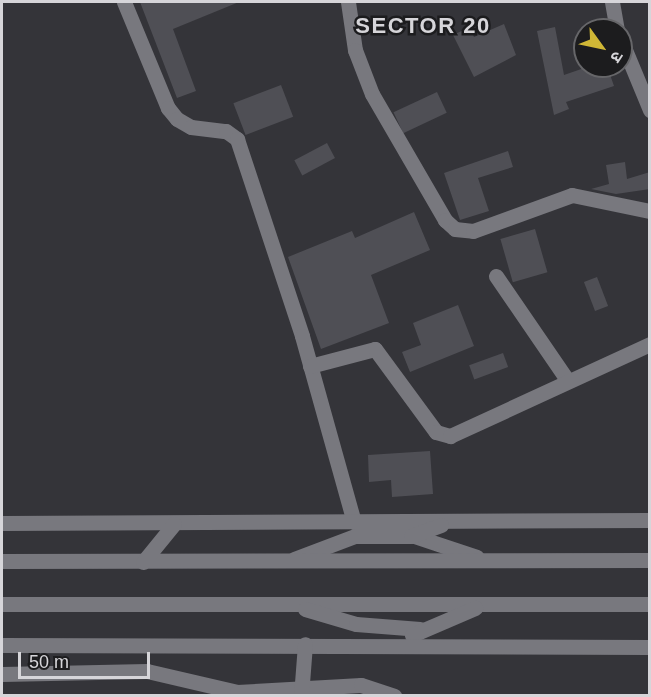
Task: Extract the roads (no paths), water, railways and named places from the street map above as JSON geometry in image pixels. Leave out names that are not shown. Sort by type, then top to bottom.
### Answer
[{"type":"street","points":[[124,2],[168,108],[177,119],[191,127],[226,130],[237,139],[310,366],[354,522]]},
{"type":"street","points":[[348,2],[355,50],[372,94],[445,220],[455,229],[473,231],[572,195],[650,211]]},
{"type":"street","points":[[612,2],[615,18]]},
{"type":"street","points":[[633,69],[650,110]]},
{"type":"street","points":[[496,276],[568,381]]},
{"type":"street","points":[[310,366],[375,349],[436,432],[445,436],[650,344]]},
{"type":"street","points":[[2,523],[650,520]]},
{"type":"street","points":[[411,536],[451,522]]},
{"type":"street","points":[[143,562],[174,524]]},
{"type":"street","points":[[289,561],[355,536],[411,536],[486,560]]},
{"type":"street","points":[[2,561],[650,560]]},
{"type":"street","points":[[2,604],[650,604]]},
{"type":"street","points":[[288,604],[356,624],[420,629]]},
{"type":"street","points":[[400,643],[420,629],[485,604]]},
{"type":"street","points":[[2,645],[400,643],[650,647]]},
{"type":"street","points":[[300,693],[305,644]]},
{"type":"street","points":[[2,674],[147,671],[237,692],[300,693],[361,685],[394,696]]},
{"type":"district","name":"SECTOR 20","points":[[423,26]]}]
